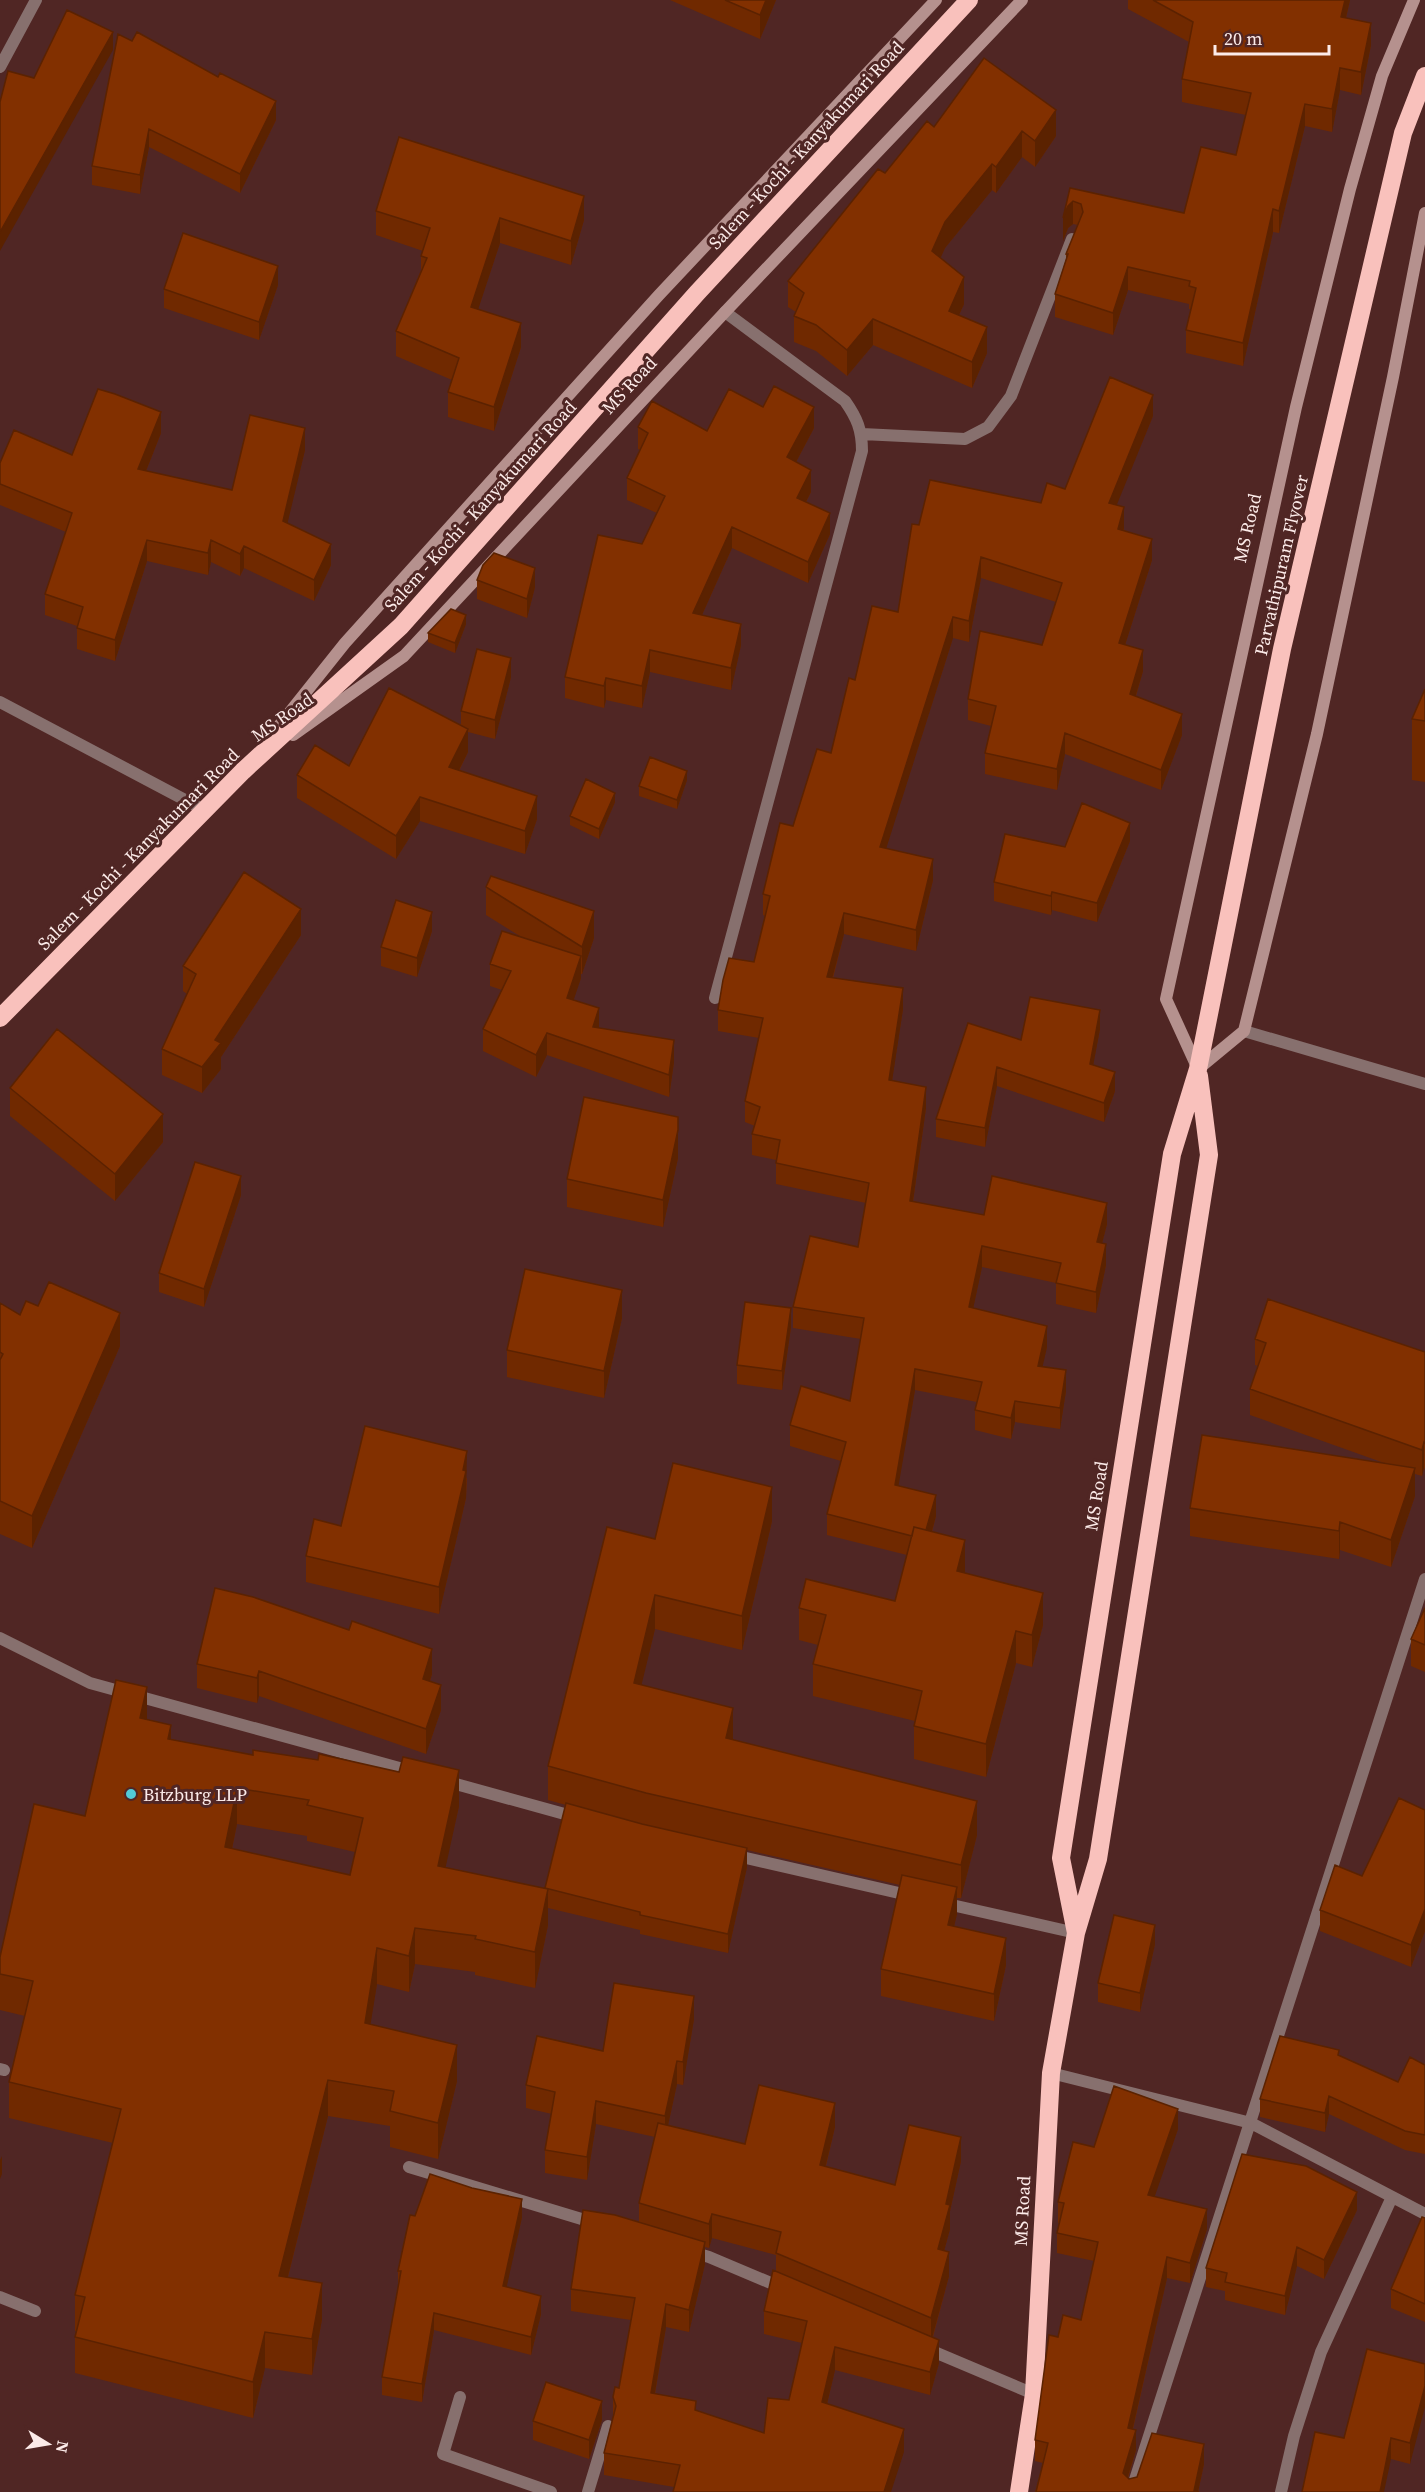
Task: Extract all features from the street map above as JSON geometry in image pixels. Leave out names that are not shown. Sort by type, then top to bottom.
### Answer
[{"type":"highway","name":"Salem - Kochi - Kanyakumari Road","points":[[0,1018],[243,771],[401,626],[697,293],[969,0]]},
{"type":"highway","name":"Parvathipuram Flyover","points":[[1198,1069],[1282,649],[1403,133],[1425,76]]},
{"type":"highway","name":"MS Road","points":[[1076,1933],[1061,1858],[1172,1154],[1198,1069]]},
{"type":"highway","name":"MS Road","points":[[1019,2492],[1034,2394],[1051,2073],[1076,1933],[1098,1859],[1209,1155],[1198,1069]]},
{"type":"street","points":[[0,67],[36,0]]},
{"type":"street","points":[[243,771],[353,635],[659,296],[936,0]]},
{"type":"street","name":"MS Road","points":[[243,771],[404,656],[725,312],[1022,0]]},
{"type":"street","name":"MS Road","points":[[1198,1069],[1166,999],[1293,418],[1344,212],[1382,76],[1414,0]]},
{"type":"street","points":[[1198,1069],[1244,1031],[1317,735],[1393,377],[1425,213]]},
{"type":"street","points":[[862,434],[965,439],[988,427],[1011,396],[1075,232]]},
{"type":"street","points":[[715,998],[859,470],[862,434],[856,416],[845,401],[725,312]]},
{"type":"street","points":[[0,702],[204,810]]},
{"type":"street","points":[[1244,1031],[1425,1084]]},
{"type":"street","points":[[1131,2492],[1425,1579]]},
{"type":"street","points":[[0,1638],[90,1683],[586,1820]]},
{"type":"street","points":[[726,1854],[1076,1933]]},
{"type":"street","points":[[1051,2073],[1251,2123],[1425,2214]]},
{"type":"street","points":[[409,2167],[609,2227]]},
{"type":"street","points":[[1281,2492],[1294,2436],[1321,2352],[1392,2197]]},
{"type":"street","points":[[676,2247],[709,2257],[795,2294]]},
{"type":"street","points":[[0,2297],[35,2311]]},
{"type":"street","points":[[915,2344],[1034,2394]]},
{"type":"street","points":[[460,2397],[443,2454],[551,2492]]},
{"type":"street","points":[[588,2492],[608,2426]]},
{"type":"building","points":[[725,0],[766,0],[760,15]]},
{"type":"building","points":[[1153,0],[1345,0],[1341,17],[1371,23],[1361,72],[1340,68],[1332,109],[1305,104],[1279,211],[1273,209],[1243,343],[1186,330],[1196,288],[1189,286],[1190,281],[1128,267],[1113,313],[1055,294],[1068,254],[1066,254],[1083,212],[1081,204],[1073,201],[1063,218],[1070,188],[1184,213],[1201,147],[1236,155],[1251,93],[1182,79],[1193,22]]},
{"type":"building","points":[[67,10],[113,32],[0,232],[0,102],[8,71],[34,78]]},
{"type":"building","points":[[137,32],[218,77],[220,73],[276,101],[240,174],[149,129],[140,175],[92,166],[118,34],[132,41]]},
{"type":"building","points":[[984,58],[1056,110],[1035,141],[1022,131],[996,167],[992,164],[945,222],[932,251],[964,277],[949,311],[987,327],[972,362],[873,319],[847,350],[816,325],[794,316],[804,293],[788,281],[878,169],[885,173],[927,121],[934,127]]},
{"type":"building","points":[[399,137],[584,196],[571,241],[500,218],[471,307],[521,323],[494,407],[448,392],[459,358],[396,331],[427,258],[421,256],[430,228],[376,211]]},
{"type":"building","points":[[183,233],[278,266],[259,322],[164,289]]},
{"type":"building","points":[[1110,377],[1153,395],[1109,503],[1124,507],[1118,529],[1152,539],[1119,643],[1143,650],[1130,694],[1182,714],[1161,770],[1065,733],[1057,769],[985,753],[996,706],[968,699],[980,631],[1042,645],[1062,583],[981,557],[969,621],[953,617],[880,847],[933,859],[916,930],[844,913],[827,977],[903,988],[889,1080],[926,1087],[910,1201],[984,1215],[992,1176],[1107,1203],[1097,1242],[1106,1244],[1096,1292],[1056,1283],[1061,1263],[982,1246],[969,1307],[1047,1326],[1038,1366],[1066,1370],[1060,1408],[1015,1401],[1011,1418],[975,1410],[982,1382],[915,1369],[895,1485],[936,1495],[926,1530],[914,1527],[912,1536],[827,1514],[846,1442],[790,1425],[801,1386],[850,1401],[864,1318],[793,1307],[810,1236],[858,1247],[869,1183],[776,1163],[780,1140],[752,1134],[760,1107],[745,1101],[763,1018],[718,1010],[723,980],[729,958],[754,962],[770,896],[763,894],[780,823],[793,826],[817,749],[831,753],[849,678],[855,680],[872,606],[898,612],[912,524],[919,525],[930,480],[1041,503],[1047,483],[1065,489]]},
{"type":"building","points":[[774,386],[814,407],[787,457],[811,470],[797,498],[830,513],[808,562],[732,527],[693,613],[741,624],[731,668],[650,650],[642,686],[606,678],[604,686],[565,677],[598,535],[642,544],[665,496],[627,478],[648,433],[638,427],[652,401],[707,431],[729,389],[763,407]]},
{"type":"building","points":[[98,389],[161,412],[138,469],[232,490],[250,415],[305,428],[283,521],[331,544],[314,580],[244,546],[240,554],[211,540],[208,553],[147,540],[115,640],[77,628],[83,607],[45,594],[72,513],[0,484],[0,463],[14,430],[72,455]]},
{"type":"building","points":[[494,553],[535,568],[527,599],[477,580],[483,565]]},
{"type":"building","points":[[451,609],[466,615],[455,643],[428,633]]},
{"type":"building","points":[[477,649],[511,658],[495,720],[461,711]]},
{"type":"building","points":[[389,688],[468,729],[449,767],[537,796],[525,831],[420,797],[396,836],[297,775],[315,745],[349,766]]},
{"type":"building","points":[[1425,689],[1425,721],[1412,719]]},
{"type":"building","points":[[650,757],[687,771],[677,800],[639,786]]},
{"type":"building","points":[[586,779],[615,793],[599,829],[570,816]]},
{"type":"building","points":[[1082,803],[1130,823],[1097,903],[1052,892],[1051,896],[994,882],[1005,834],[1065,847]]},
{"type":"building","points":[[244,872],[301,909],[215,1040],[221,1043],[202,1067],[162,1049],[196,974],[183,966]]},
{"type":"building","points":[[491,876],[594,911],[582,947],[486,887]]},
{"type":"building","points":[[396,900],[432,912],[417,958],[381,947]]},
{"type":"building","points":[[502,931],[581,956],[567,998],[599,1008],[593,1027],[674,1040],[669,1075],[547,1033],[536,1055],[483,1029],[511,971],[490,964]]},
{"type":"building","points":[[1030,997],[1100,1010],[1090,1064],[1115,1072],[1104,1103],[997,1067],[985,1128],[936,1119],[968,1023],[1021,1040]]},
{"type":"building","points":[[57,1029],[163,1114],[115,1174],[10,1088]]},
{"type":"building","points":[[584,1097],[678,1117],[678,1130],[663,1200],[567,1179]]},
{"type":"building","points":[[195,1162],[241,1176],[204,1289],[159,1273]]},
{"type":"building","points":[[525,1269],[622,1290],[604,1371],[507,1350]]},
{"type":"building","points":[[49,1282],[120,1313],[32,1516],[0,1501],[0,1360],[3,1354],[0,1352],[0,1303],[20,1315],[26,1301],[38,1306]]},
{"type":"building","points":[[1268,1299],[1425,1352],[1425,1443],[1422,1450],[1250,1389],[1266,1343],[1255,1339]]},
{"type":"building","points":[[745,1302],[791,1308],[782,1371],[737,1365]]},
{"type":"building","points":[[365,1426],[467,1451],[463,1470],[466,1471],[439,1587],[306,1556],[314,1519],[341,1526]]},
{"type":"building","points":[[1202,1435],[1415,1468],[1391,1540],[1340,1522],[1339,1531],[1190,1508]]},
{"type":"building","points":[[673,1463],[772,1487],[742,1616],[655,1595],[634,1683],[733,1708],[726,1738],[977,1801],[961,1865],[646,1793],[548,1766],[607,1527],[655,1539]]},
{"type":"building","points":[[914,1527],[965,1540],[957,1571],[1043,1593],[1032,1635],[1016,1631],[986,1744],[914,1726],[922,1691],[813,1664],[826,1615],[799,1608],[806,1579],[895,1601]]},
{"type":"building","points":[[215,1588],[253,1597],[349,1630],[352,1621],[432,1649],[423,1679],[441,1685],[426,1729],[259,1671],[257,1678],[197,1664]]},
{"type":"building","points":[[1425,1608],[1425,1645],[1411,1639]]},
{"type":"building","points":[[116,1680],[147,1687],[140,1718],[171,1725],[168,1739],[253,1755],[253,1750],[318,1760],[319,1754],[399,1772],[403,1757],[459,1770],[438,1866],[548,1889],[535,1952],[475,1939],[476,1936],[415,1928],[409,1956],[377,1948],[365,2023],[457,2045],[438,2123],[390,2111],[394,2091],[328,2080],[279,2276],[322,2283],[312,2339],[265,2332],[253,2382],[75,2337],[85,2297],[75,2295],[121,2109],[9,2082],[33,1981],[0,1974],[0,1957],[34,1804],[85,1816]],"holes":[[[237,1788],[309,1800],[307,1805],[363,1818],[350,1875],[225,1847]]]},
{"type":"building","points":[[1399,1798],[1425,1810],[1425,1909],[1411,1945],[1320,1910],[1335,1865],[1362,1876]]},
{"type":"building","points":[[566,1803],[642,1824],[747,1848],[728,1934],[640,1915],[640,1912],[545,1888]]},
{"type":"building","points":[[902,1875],[957,1887],[948,1925],[1006,1938],[994,1994],[881,1969]]},
{"type":"building","points":[[1114,1915],[1155,1925],[1140,1993],[1098,1983]]},
{"type":"building","points":[[614,1983],[694,1996],[683,2062],[677,2061],[665,2116],[596,2101],[587,2157],[545,2150],[555,2092],[526,2085],[537,2036],[603,2051]]},
{"type":"building","points":[[1280,2036],[1339,2050],[1338,2055],[1398,2082],[1410,2057],[1425,2065],[1425,2135],[1405,2131],[1329,2096],[1325,2113],[1260,2099]]},
{"type":"building","points":[[759,2085],[835,2103],[820,2165],[895,2185],[909,2125],[961,2137],[946,2204],[950,2205],[938,2249],[949,2252],[931,2318],[776,2253],[781,2232],[712,2214],[709,2224],[639,2203],[658,2123],[745,2144]]},
{"type":"building","points":[[1114,2086],[1178,2109],[1148,2195],[1207,2209],[1190,2263],[1167,2257],[1128,2428],[1136,2430],[1123,2473],[1129,2479],[1137,2477],[1152,2433],[1204,2444],[1194,2491],[1199,2492],[1036,2492],[1048,2443],[1035,2440],[1049,2335],[1058,2337],[1063,2315],[1081,2320],[1098,2242],[1057,2233],[1064,2203],[1058,2202],[1073,2142],[1094,2147]]},
{"type":"building","points":[[1242,2154],[1306,2166],[1357,2192],[1324,2260],[1297,2247],[1285,2296],[1225,2282],[1227,2273],[1206,2268]]},
{"type":"building","points":[[430,2174],[472,2188],[522,2199],[503,2286],[541,2296],[531,2337],[434,2313],[422,2384],[382,2377],[401,2271],[398,2271],[410,2215],[415,2216]]},
{"type":"building","points":[[583,2210],[615,2215],[705,2242],[689,2310],[666,2304],[651,2393],[696,2401],[695,2410],[764,2433],[768,2398],[789,2400],[807,2321],[764,2311],[773,2270],[939,2340],[930,2372],[835,2347],[822,2402],[904,2429],[884,2492],[673,2492],[680,2465],[604,2453],[616,2406],[613,2397],[615,2387],[619,2388],[635,2298],[571,2289]]},
{"type":"building","points":[[1422,2217],[1425,2218],[1425,2304],[1391,2289]]},
{"type":"building","points":[[1367,2349],[1425,2364],[1425,2386],[1410,2443],[1391,2438],[1380,2492],[1302,2492],[1315,2432],[1344,2438]]},
{"type":"building","points":[[546,2382],[602,2401],[589,2440],[533,2421]]},
{"type":"place","name":"Bitzburg LLP","points":[[131,1794]]}]
